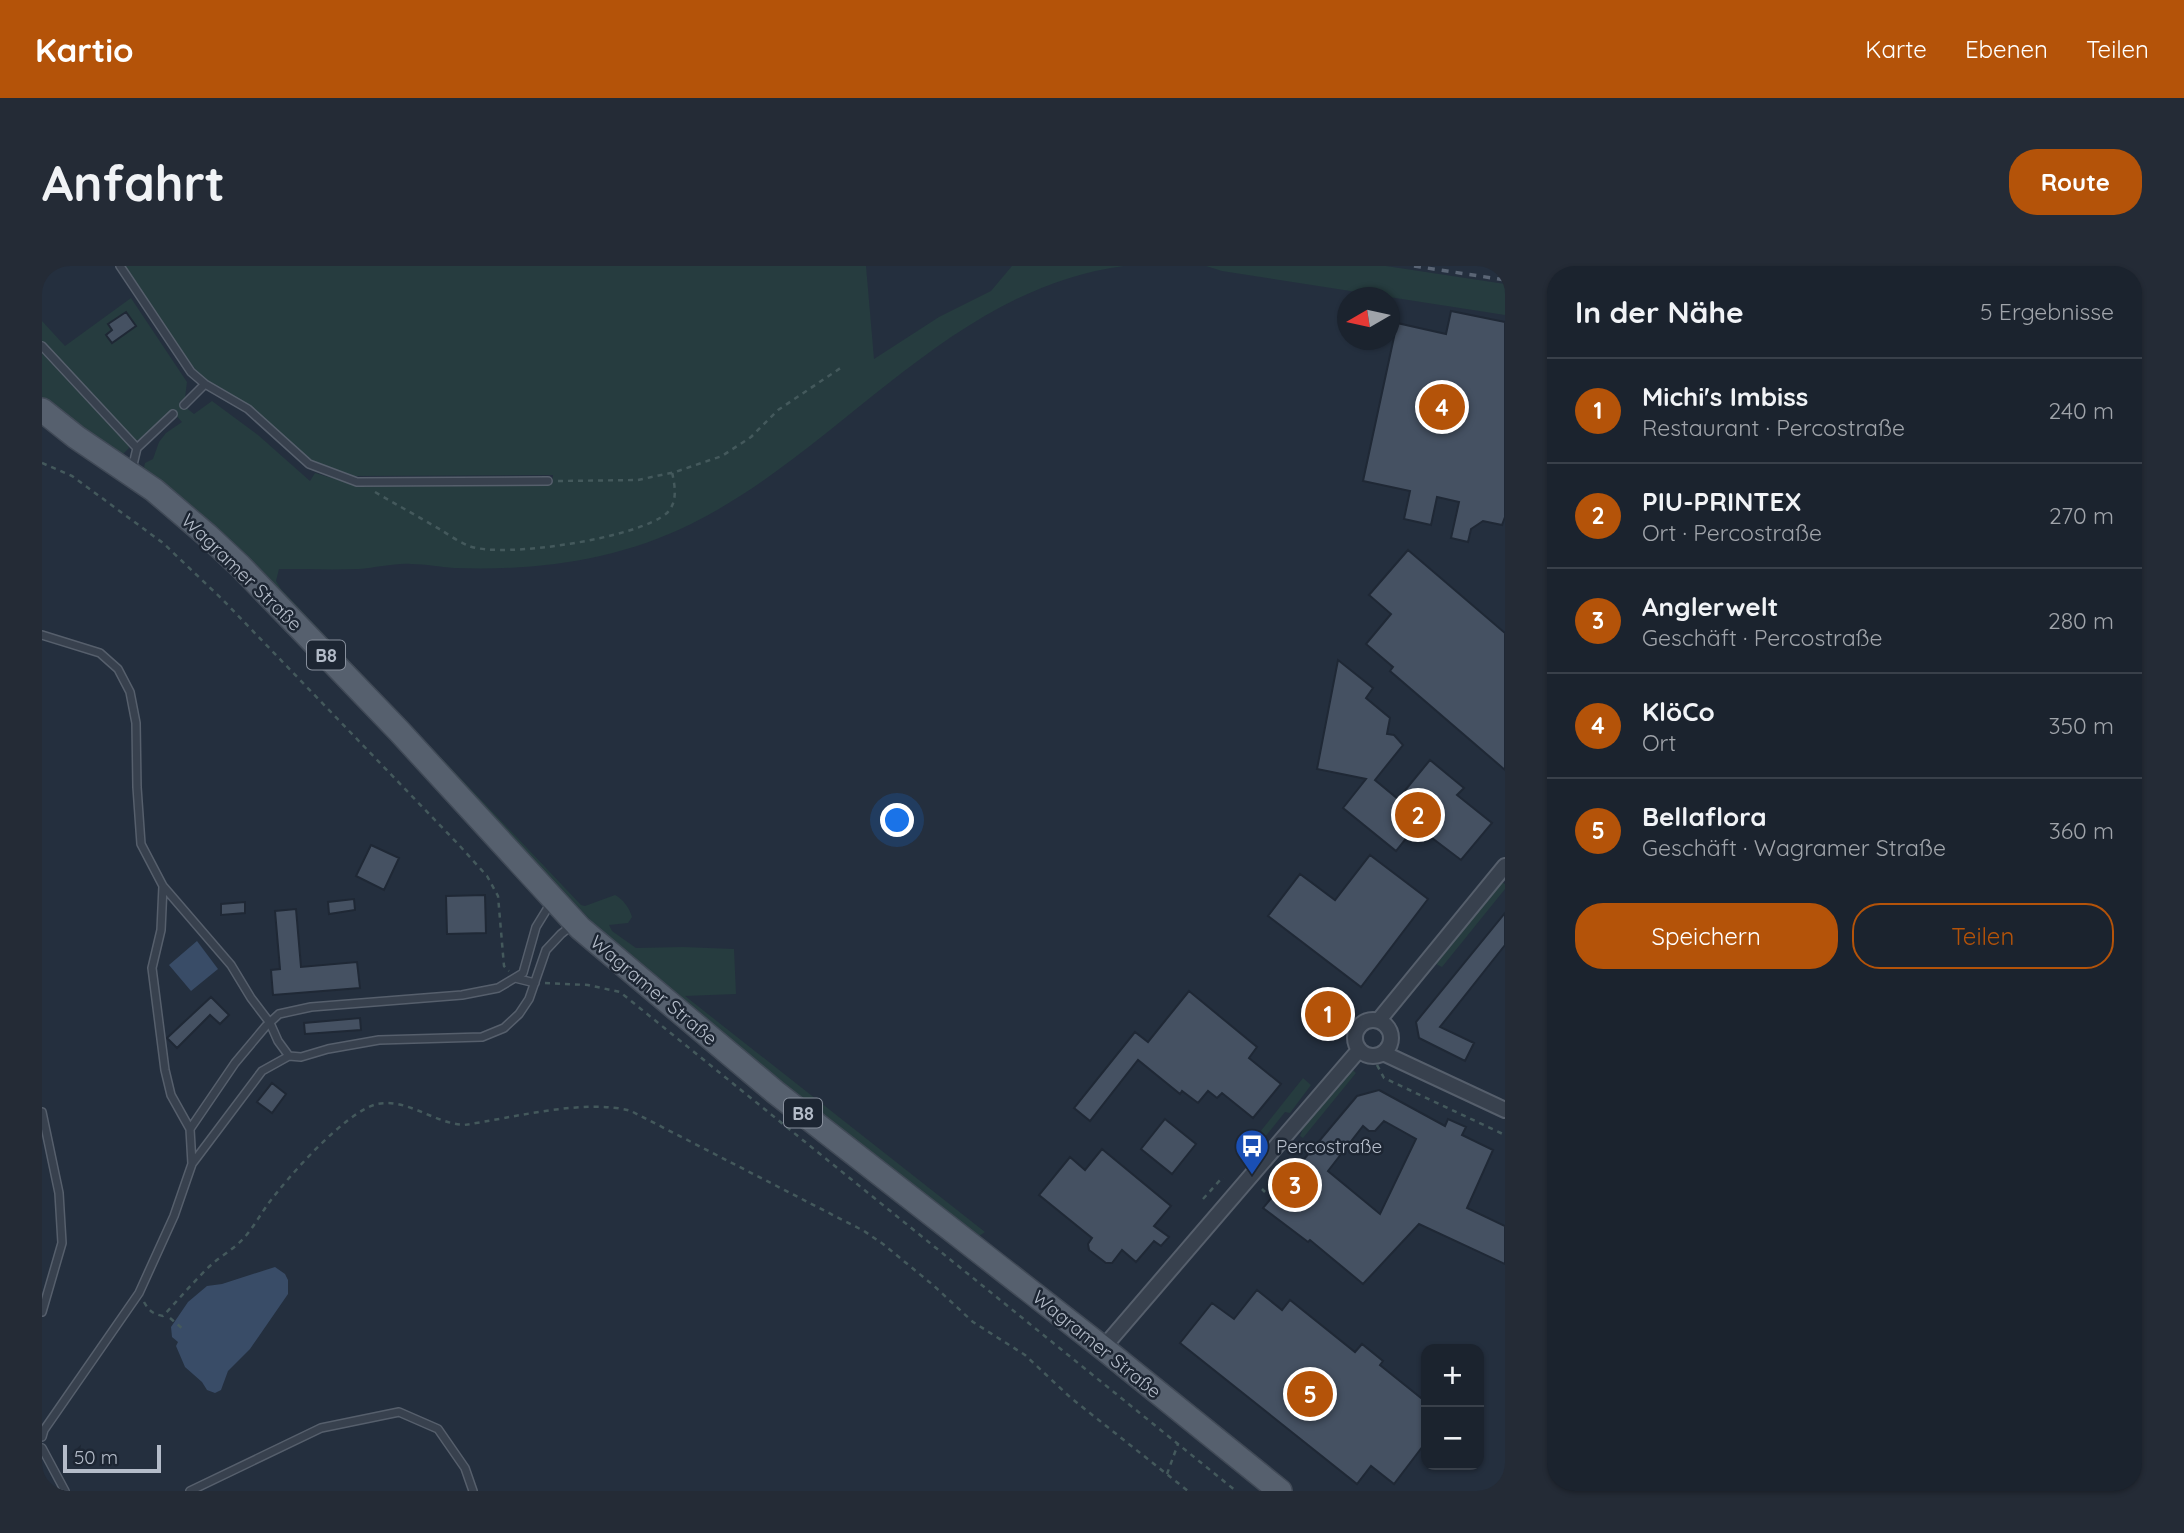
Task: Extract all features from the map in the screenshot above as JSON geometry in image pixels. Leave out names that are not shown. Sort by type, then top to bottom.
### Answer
[{"type":"main road","name":"Wagramer Straße","points":[[42,410],[76,437],[131,473],[240,566],[408,741],[576,923],[775,1091],[1103,1348],[1280,1491]]},
{"type":"main road","name":"Wagramer Straße","points":[[42,424],[76,437]]},
{"type":"street","points":[[1379,1020],[1505,866]]},
{"type":"street","points":[[1378,1055],[1389,1047],[1392,1038],[1390,1029],[1379,1020],[1366,1020],[1358,1027],[1355,1040],[1359,1049],[1505,1110]]},
{"type":"street","points":[[1103,1348],[1359,1049]]},
{"type":"lane","points":[[120,266],[191,372],[205,384],[248,409],[309,464],[357,482],[548,481]]},
{"type":"lane","points":[[42,346],[137,448]]},
{"type":"lane","points":[[184,405],[205,384]]},
{"type":"lane","points":[[131,473],[137,448],[173,414]]},
{"type":"lane","points":[[42,635],[100,653],[118,670],[130,692],[136,723],[141,844],[163,886],[232,965],[289,1056]]},
{"type":"lane","points":[[163,886],[161,929],[152,968],[165,1070],[171,1095],[190,1129],[192,1164]]},
{"type":"lane","points":[[190,1129],[235,1063],[279,1014],[311,1007],[462,995],[498,988],[523,973],[536,927],[554,897]]},
{"type":"lane","points":[[42,1437],[44,1430],[139,1293],[174,1216],[192,1164],[262,1071],[289,1056],[301,1056],[328,1049],[379,1040],[482,1037],[504,1028],[519,1014],[529,999],[546,950],[576,923]]},
{"type":"lane","points":[[514,978],[535,983]]},
{"type":"lane","points":[[42,1112],[59,1194],[62,1243],[42,1312]]},
{"type":"lane","points":[[190,1491],[321,1428],[399,1412],[438,1429],[466,1468],[473,1491]]},
{"type":"lane","points":[[42,1448],[65,1491]]},
{"type":"path","points":[[548,481],[638,480],[722,456],[751,437],[778,410],[842,367]]},
{"type":"path","points":[[42,463],[72,476],[163,543],[223,600],[459,845],[487,876],[498,896],[504,966],[514,978]]},
{"type":"path","points":[[357,482],[470,547],[536,548],[628,531],[652,522],[668,512],[674,500],[672,472]]},
{"type":"path","points":[[535,983],[588,985],[620,992],[1236,1491]]},
{"type":"path","points":[[1378,1055],[1384,1078],[1505,1135]]},
{"type":"path","points":[[139,1293],[148,1310],[163,1316],[212,1264],[244,1238],[269,1202],[334,1132],[360,1112],[376,1105],[390,1103],[409,1106],[449,1124],[464,1125],[591,1106],[615,1107],[631,1111],[864,1231],[933,1285],[973,1322],[1024,1355],[1071,1398],[1188,1491]]},
{"type":"path","points":[[1203,1199],[1224,1178]]},
{"type":"path","points":[[170,1318],[183,1328]]},
{"type":"path","points":[[1167,1474],[1178,1444]]},
{"type":"green space","points":[[124,266],[866,266],[874,359],[939,317],[991,291],[1012,266],[1124,266],[1061,281],[1004,306],[950,338],[745,493],[663,537],[605,555],[545,565],[454,568],[405,564],[359,569],[279,569],[276,581],[581,905],[615,895],[623,902],[632,917],[628,923],[609,925],[612,931],[636,948],[734,949],[736,994],[685,996],[985,1232],[976,1238],[655,979],[598,928],[236,546],[148,474],[145,463],[153,459],[159,442],[166,433],[182,422],[171,410],[143,438],[132,438],[42,342],[42,321],[65,346],[131,298],[187,382],[185,398],[179,402],[194,414],[212,401],[258,435],[310,481],[315,473],[355,485],[552,484],[553,475],[352,476],[310,460],[259,413],[215,387],[198,373],[161,324]]},
{"type":"green space","points":[[1206,266],[1386,266],[1505,284],[1505,315],[1400,299],[1400,287],[1337,289],[1222,271]]},
{"type":"green space","points":[[42,353],[128,444],[129,448],[122,455],[42,404]]},
{"type":"green space","points":[[1502,882],[1505,889],[1442,967],[1436,964]]},
{"type":"green space","points":[[1353,1070],[1356,1073],[1303,1138],[1300,1136],[1304,1126],[1302,1124]]},
{"type":"green space","points":[[1303,1078],[1311,1085],[1290,1113],[1285,1112],[1265,1137],[1260,1132]]},
{"type":"water","points":[[197,941],[218,969],[191,991],[169,965]]},
{"type":"water","points":[[275,1267],[285,1274],[288,1280],[288,1294],[250,1349],[228,1371],[221,1390],[215,1393],[207,1390],[185,1367],[176,1346],[178,1342],[172,1337],[171,1327],[188,1302],[207,1286],[222,1284]]},
{"type":"building","points":[[1451,311],[1505,322],[1505,517],[1502,525],[1483,521],[1471,529],[1468,542],[1451,538],[1459,502],[1437,497],[1431,525],[1404,519],[1410,491],[1363,481],[1391,350],[1400,350],[1400,324],[1446,334]]},
{"type":"building","points":[[126,312],[136,326],[112,343],[106,335],[112,330],[108,324]]},
{"type":"building","points":[[1408,550],[1505,633],[1505,770],[1390,671],[1393,667],[1366,644],[1391,614],[1369,595]]},
{"type":"building","points":[[1338,660],[1373,688],[1366,698],[1390,718],[1387,734],[1394,735],[1403,745],[1375,780],[1398,799],[1430,760],[1464,788],[1457,795],[1492,823],[1461,860],[1416,826],[1396,851],[1343,808],[1366,779],[1317,769]]},
{"type":"building","points":[[371,845],[399,858],[384,890],[356,876]]},
{"type":"building","points":[[1370,855],[1428,899],[1361,987],[1268,916],[1300,874],[1335,900]]},
{"type":"building","points":[[485,895],[486,933],[447,934],[446,896]]},
{"type":"building","points":[[354,899],[355,910],[329,914],[328,902]]},
{"type":"building","points":[[245,902],[245,913],[221,915],[221,904]]},
{"type":"building","points":[[296,909],[301,967],[357,962],[360,988],[273,995],[271,970],[280,969],[275,911]]},
{"type":"building","points":[[1505,913],[1505,945],[1440,1027],[1474,1043],[1465,1061],[1419,1038],[1416,1022]]},
{"type":"building","points":[[1189,991],[1257,1047],[1249,1058],[1281,1084],[1253,1118],[1222,1093],[1217,1098],[1208,1091],[1198,1103],[1182,1091],[1180,1094],[1138,1060],[1090,1121],[1074,1108],[1135,1032],[1148,1042]]},
{"type":"building","points":[[211,997],[229,1015],[220,1024],[210,1015],[177,1048],[167,1038]]},
{"type":"building","points":[[1326,998],[1341,1011],[1327,1027],[1311,1016]]},
{"type":"building","points":[[360,1018],[361,1030],[305,1034],[304,1023]]},
{"type":"building","points":[[272,1083],[286,1094],[272,1113],[257,1102]]},
{"type":"building","points":[[1379,1090],[1445,1126],[1448,1119],[1466,1127],[1462,1135],[1493,1150],[1467,1208],[1505,1226],[1505,1264],[1419,1224],[1363,1284],[1310,1240],[1308,1242],[1263,1208],[1357,1096]],"holes":[[[1384,1121],[1416,1139],[1380,1214],[1328,1171],[1363,1126],[1369,1131],[1375,1131]]]},
{"type":"building","points":[[1165,1119],[1196,1144],[1172,1174],[1141,1149]]},
{"type":"building","points":[[1102,1149],[1171,1206],[1154,1226],[1169,1237],[1161,1246],[1154,1241],[1136,1262],[1122,1250],[1112,1263],[1106,1263],[1089,1250],[1088,1244],[1092,1238],[1039,1195],[1070,1157],[1085,1170]]},
{"type":"building","points":[[1257,1290],[1282,1310],[1290,1300],[1355,1352],[1362,1344],[1383,1361],[1380,1365],[1421,1398],[1421,1449],[1394,1484],[1371,1466],[1357,1484],[1180,1343],[1212,1303],[1234,1319]]},
{"type":"railway","points":[[1414,266],[1505,280]]},
{"type":"place","name":"KlöCo","points":[[1442,407]]},
{"type":"place","name":"PIU-PRINTEX","points":[[1418,815]]},
{"type":"place","name":"Michi's Imbiss","points":[[1328,1014]]},
{"type":"place","name":"Percostraße","points":[[1252,1176]]},
{"type":"place","name":"Anglerwelt","points":[[1295,1185]]},
{"type":"place","name":"Bellaflora","points":[[1310,1394]]}]
